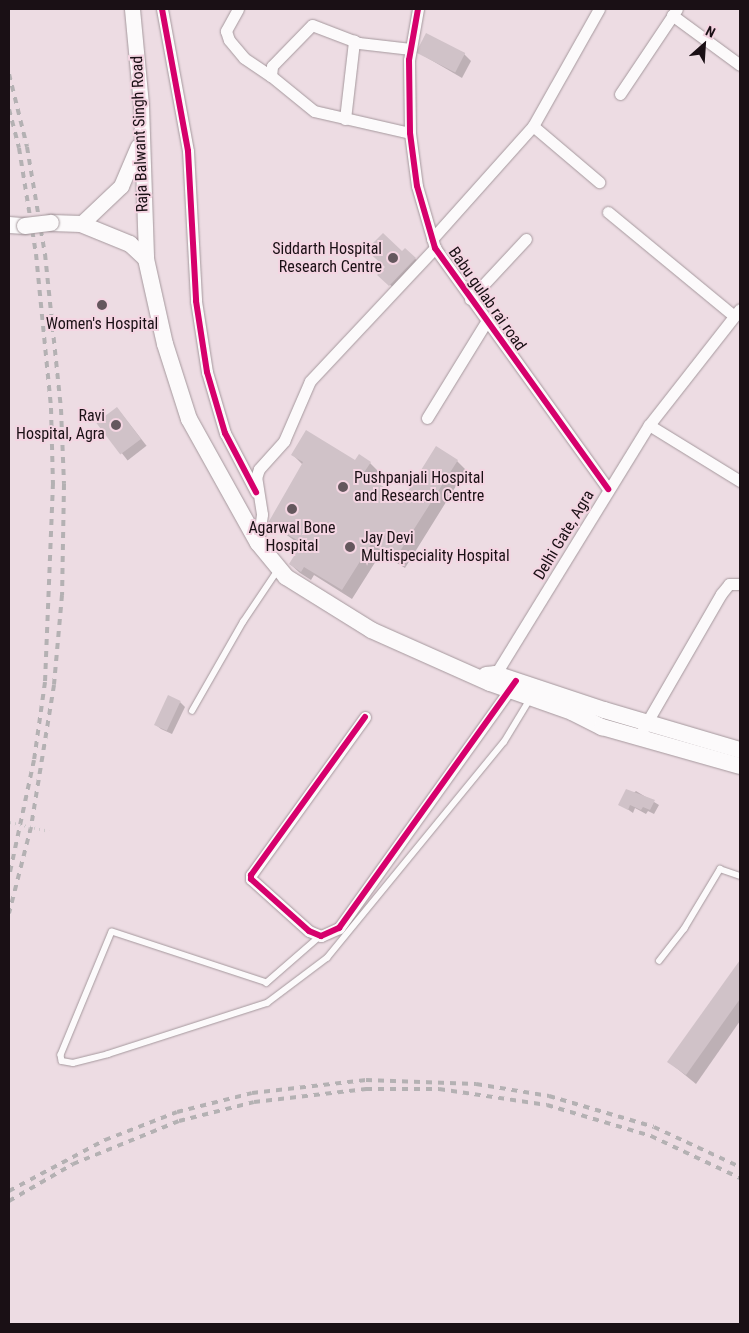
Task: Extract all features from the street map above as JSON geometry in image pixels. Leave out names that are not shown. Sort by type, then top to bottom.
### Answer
[{"type":"main road","points":[[9,224],[25,226],[51,223],[81,224],[130,244],[146,259],[165,344],[190,419],[258,543],[278,570],[319,601],[371,630],[474,676],[493,679],[642,730],[705,756],[740,766]]},
{"type":"main road","points":[[642,730],[710,740],[740,750]]},
{"type":"main road","points":[[705,756],[710,740]]},
{"type":"street","name":"Raja Balwant Singh Road","points":[[132,9],[142,105],[140,140],[146,259]]},
{"type":"street","points":[[162,9],[188,151],[196,302],[206,372],[225,433],[256,492],[262,514],[258,543]]},
{"type":"street","points":[[238,9],[228,24],[226,31],[229,40],[244,58],[271,76],[314,111],[410,133]]},
{"type":"street","name":"Babu gulab rai road","points":[[418,9],[411,49],[410,133],[417,186],[433,243],[486,322],[608,488]]},
{"type":"street","points":[[256,492],[259,469],[284,441],[315,374],[433,243],[533,126],[599,9]]},
{"type":"street","points":[[620,94],[674,12],[740,65]]},
{"type":"street","points":[[271,76],[272,66],[312,25],[354,41],[411,49]]},
{"type":"street","points":[[345,119],[354,41]]},
{"type":"street","points":[[533,126],[599,182]]},
{"type":"street","points":[[81,224],[121,186],[140,140]]},
{"type":"street","points":[[608,212],[737,312]]},
{"type":"street","points":[[470,299],[526,239]]},
{"type":"street","name":"Delhi Gate, Agra","points":[[493,679],[608,488],[649,425],[737,312]]},
{"type":"street","points":[[427,418],[486,322]]},
{"type":"street","points":[[649,425],[740,481]]},
{"type":"street","points":[[642,730],[721,594],[728,584],[740,584]]},
{"type":"street","points":[[366,717],[251,875],[251,879],[310,930],[321,936],[339,928],[513,686]]},
{"type":"lane","points":[[192,711],[243,622],[278,570]]},
{"type":"lane","points":[[321,936],[267,983],[118,931],[112,932],[64,1046],[62,1060],[73,1063],[108,1054],[268,1003],[327,958],[504,742],[534,693]]},
{"type":"lane","points":[[659,961],[684,929],[720,869],[740,876]]},
{"type":"path","points":[[10,822],[49,831]]},
{"type":"building","points":[[426,33],[465,53],[455,73],[416,53]]},
{"type":"building","points":[[383,233],[402,251],[405,248],[416,258],[389,286],[377,275],[385,267],[366,250]]},
{"type":"building","points":[[117,407],[141,439],[120,455],[96,423]]},
{"type":"building","points":[[306,430],[355,460],[359,454],[371,462],[363,474],[403,499],[436,446],[458,460],[395,559],[371,544],[342,590],[304,567],[301,572],[289,564],[302,543],[268,523],[303,462],[291,455]]},
{"type":"building","points":[[168,695],[181,701],[167,731],[154,725]]},
{"type":"building","points":[[626,789],[655,800],[650,810],[643,807],[641,810],[630,805],[628,810],[618,805]]},
{"type":"building","points":[[740,960],[740,999],[686,1075],[667,1062]]},
{"type":"railway","points":[[9,74],[27,147],[45,254],[61,409],[64,484],[62,595],[54,685],[31,827],[9,913]]},
{"type":"railway","points":[[9,109],[19,148],[36,254],[51,408],[53,483],[45,682],[34,760],[9,877]]},
{"type":"railway","points":[[9,1191],[105,1140],[177,1112],[252,1093],[366,1080],[476,1084],[549,1096],[654,1127],[740,1167]]},
{"type":"railway","points":[[9,1201],[73,1164],[179,1121],[254,1102],[366,1089],[439,1089],[547,1105],[651,1136],[740,1178]]},
{"type":"cycle path","points":[[162,9],[188,151],[196,301],[207,372],[225,433],[256,492]]},
{"type":"cycle path","points":[[418,9],[409,60],[410,133],[417,186],[435,248],[608,489]]},
{"type":"cycle path","points":[[365,717],[251,875],[251,879],[309,931],[321,936],[339,928],[516,681]]},
{"type":"place","name":"Siddarth Hospital Research Centre","points":[[393,258]]},
{"type":"place","name":"Women's Hospital","points":[[102,305]]},
{"type":"place","name":"Ravi Hospital, Agra","points":[[116,425]]},
{"type":"place","name":"Pushpanjali Hospital and Research Centre","points":[[343,487]]},
{"type":"place","name":"Agarwal Bone Hospital","points":[[292,509]]},
{"type":"place","name":"Jay Devi Multispeciality Hospital","points":[[350,547]]}]
